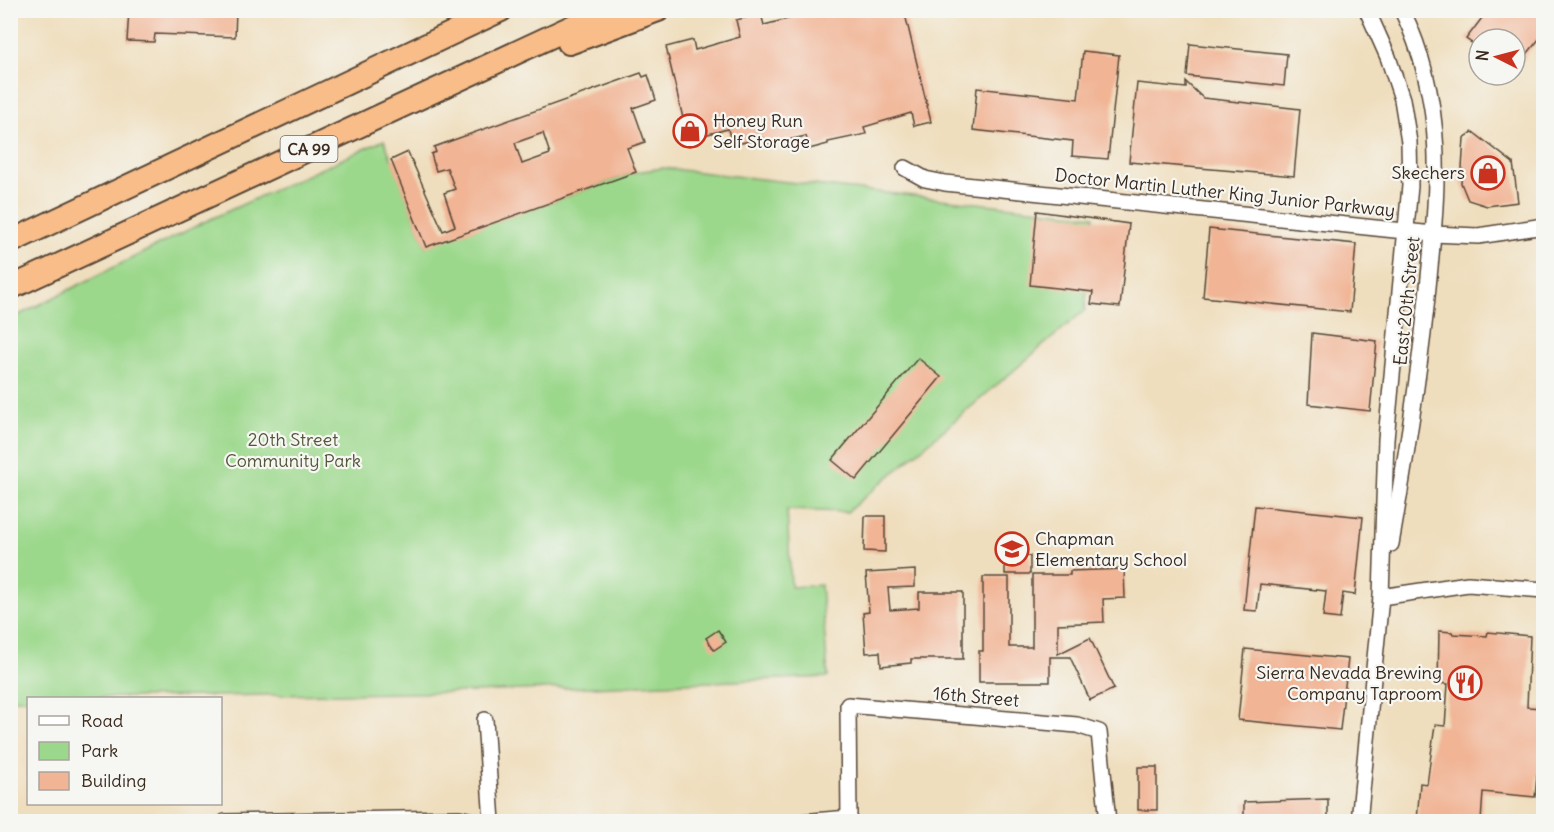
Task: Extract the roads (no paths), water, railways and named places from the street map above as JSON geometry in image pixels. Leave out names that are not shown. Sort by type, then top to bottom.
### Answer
[{"type":"highway","name":"CA 99","points":[[10,242],[501,10]]},
{"type":"highway","name":"CA 99","points":[[10,288],[608,10]]},
{"type":"highway","points":[[501,60],[551,50],[658,10]]},
{"type":"street","name":"East 20th Street","points":[[1359,822],[1381,597],[1386,438],[1407,231],[1410,171],[1405,112],[1391,63],[1366,10]]},
{"type":"street","name":"East 20th Street","points":[[1381,597],[1419,378],[1437,184],[1434,109],[1423,64],[1402,10]]},
{"type":"street","name":"Doctor Martin Luther King Junior Parkway","points":[[905,168],[925,179],[945,183],[1433,234],[1478,236],[1544,225]]},
{"type":"street","points":[[1381,597],[1468,584],[1544,590]]},
{"type":"street","name":"16th Street","points":[[849,820],[848,705],[1077,725],[1099,732],[1108,822]]},
{"type":"street","points":[[485,720],[492,822]]},
{"type":"street","points":[[225,822],[459,818],[477,822]]},
{"type":"street","points":[[801,822],[849,820]]},
{"type":"place","name":"Honey Run Self Storage","points":[[690,131]]},
{"type":"place","name":"Skechers","points":[[1488,173]]},
{"type":"place","name":"Chapman Elementary School","points":[[1012,549]]},
{"type":"place","name":"Sierra Nevada Brewing Company Taproom","points":[[1465,683]]},
{"type":"park label","name":"20th Street Community Park","points":[[293,450]]}]
